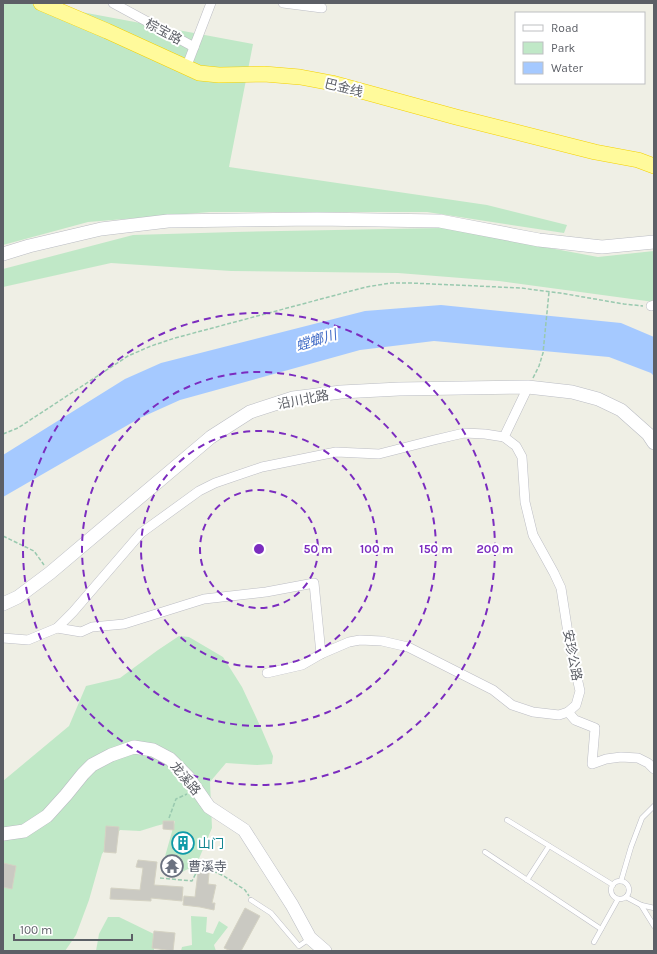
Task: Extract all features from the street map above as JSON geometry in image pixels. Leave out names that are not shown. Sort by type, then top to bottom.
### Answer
[{"type":"highway","name":"巴金线","points":[[41,3],[199,73],[218,75],[264,74],[300,77],[332,83],[456,117],[595,152],[638,160],[654,166]]},
{"type":"main road","points":[[3,254],[29,246],[101,230],[168,221],[317,219],[440,221],[539,240],[602,247],[654,242]]},
{"type":"main road","name":"沿川北路","points":[[3,604],[18,597],[50,573],[212,437],[250,412],[293,398],[341,392],[399,389],[528,387],[572,392],[598,399],[621,410],[648,434],[654,443]]},
{"type":"main road","name":"龙溪路","points":[[3,834],[24,831],[47,816],[82,774],[92,765],[134,747],[152,750],[170,759],[188,777],[208,807],[244,830],[292,905],[310,938],[325,951]]},
{"type":"street","name":"棕宝路","points":[[113,3],[194,47]]},
{"type":"street","points":[[186,68],[211,3]]},
{"type":"street","points":[[283,3],[322,8]]},
{"type":"street","points":[[3,638],[28,640],[57,628],[73,612],[141,533],[199,491],[215,483],[262,467],[336,452],[379,454],[464,433],[504,437],[528,387]]},
{"type":"street","name":"安珍公路","points":[[504,437],[516,446],[522,457],[525,502],[533,535],[561,588],[570,646],[580,690],[576,705],[568,712]]},
{"type":"street","points":[[57,628],[81,632],[92,627],[124,624],[204,599],[266,592],[314,583],[321,654]]},
{"type":"street","points":[[267,673],[302,665],[321,654],[349,642],[360,640],[382,641],[408,648],[493,690],[512,705],[533,712],[559,715],[568,712],[575,720],[595,728],[592,764],[606,759],[638,758],[648,763],[654,769]]},
{"type":"lane","points":[[621,881],[631,847],[642,818],[654,806]]},
{"type":"lane","points":[[507,820],[613,885]]},
{"type":"lane","points":[[528,880],[549,846]]},
{"type":"lane","points":[[485,852],[601,929]]},
{"type":"lane","points":[[618,881],[621,881],[628,886],[629,892],[626,897],[621,900],[613,896],[611,888],[618,881]]},
{"type":"lane","points":[[626,897],[641,905],[654,908]]},
{"type":"lane","points":[[594,942],[618,899]]},
{"type":"lane","points":[[251,900],[271,913],[299,946],[310,938]]},
{"type":"lane","points":[[641,905],[654,926]]},
{"type":"path","points":[[3,434],[18,428],[128,356],[151,346],[175,338],[366,287],[391,283],[411,283],[521,288],[624,304],[652,306]]},
{"type":"path","points":[[528,387],[539,366],[543,353],[549,292]]},
{"type":"path","points":[[3,536],[34,550],[50,573]]},
{"type":"path","points":[[169,818],[176,799],[186,795],[195,787]]},
{"type":"path","points":[[160,878],[192,881],[197,871],[203,869],[213,871],[224,876],[245,890],[251,900]]},
{"type":"green space","points":[[3,3],[33,3],[253,44],[229,167],[487,205],[567,225],[564,233],[427,212],[210,212],[88,222],[3,245]]},
{"type":"green space","points":[[442,228],[598,257],[654,251],[654,302],[499,281],[398,273],[231,271],[111,263],[3,287],[3,269],[133,235]]},
{"type":"green space","points":[[179,636],[189,637],[223,657],[242,687],[262,730],[273,756],[272,764],[257,765],[226,763],[210,782],[212,828],[198,861],[201,867],[196,875],[188,869],[180,873],[169,871],[164,860],[175,821],[140,831],[120,830],[102,854],[89,900],[76,935],[65,951],[3,951],[3,781],[69,726],[86,686],[120,678]]},
{"type":"green space","points":[[191,916],[207,917],[206,932],[213,934],[219,921],[228,927],[214,945],[216,951],[181,951],[182,947],[192,945]]},
{"type":"green space","points":[[108,917],[119,917],[154,934],[154,951],[96,951],[99,934]]},
{"type":"water","name":"螳螂川","points":[[441,305],[621,323],[654,337],[654,376],[651,373],[609,357],[434,341],[360,350],[180,400],[140,418],[3,497],[3,455],[125,379],[161,363],[365,311]]},
{"type":"building","points":[[163,821],[174,821],[174,830],[163,829]]},
{"type":"building","points":[[106,826],[119,827],[116,853],[104,852]]},
{"type":"building","name":"山门","points":[[173,835],[193,836],[192,850],[172,849]]},
{"type":"building","points":[[138,860],[157,862],[154,885],[183,887],[182,901],[151,898],[151,901],[110,899],[111,888],[140,890],[143,868],[136,867]]},
{"type":"building","points":[[3,863],[16,866],[12,889],[3,887]]},
{"type":"building","points":[[198,872],[209,873],[208,884],[216,885],[212,903],[215,903],[214,910],[183,905],[184,896],[195,897]]},
{"type":"building","points":[[245,908],[260,916],[241,951],[231,951],[224,948]]},
{"type":"building","points":[[154,931],[175,933],[173,951],[152,948]]},
{"type":"place","name":"山门","points":[[183,843]]},
{"type":"place","name":"曹溪寺","points":[[172,866]]}]
